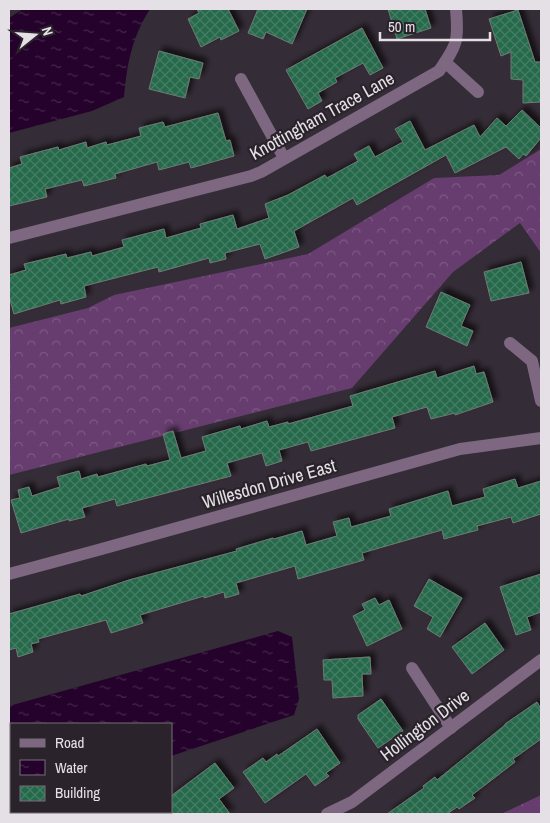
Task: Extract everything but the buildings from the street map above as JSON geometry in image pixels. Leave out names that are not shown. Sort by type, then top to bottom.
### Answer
[{"type":"street","name":"Knottingham Trace Lane","points":[[9,238],[251,176],[439,71],[455,47],[458,29],[456,9]]},
{"type":"street","points":[[445,62],[478,92]]},
{"type":"street","points":[[241,79],[284,158]]},
{"type":"street","points":[[510,343],[532,361],[541,401]]},
{"type":"street","name":"Willesdon Drive East","points":[[9,574],[460,449],[541,438]]},
{"type":"street","name":"Hollington Drive","points":[[327,814],[352,802],[541,660]]},
{"type":"street","points":[[412,668],[451,728]]},
{"type":"green space","points":[[541,149],[541,253],[520,223],[453,272],[352,388],[9,475],[9,328],[88,308],[114,295],[308,254],[434,178],[499,175]]},
{"type":"green space","points":[[9,791],[10,813],[110,813],[9,814]]},
{"type":"green space","points":[[541,795],[541,814],[501,814]]},
{"type":"water","points":[[23,9],[150,9],[131,51],[124,97],[92,111],[9,133],[9,18]]},
{"type":"water","points":[[278,631],[292,637],[299,699],[294,715],[172,756],[172,723],[10,723],[9,791],[9,706]]}]
